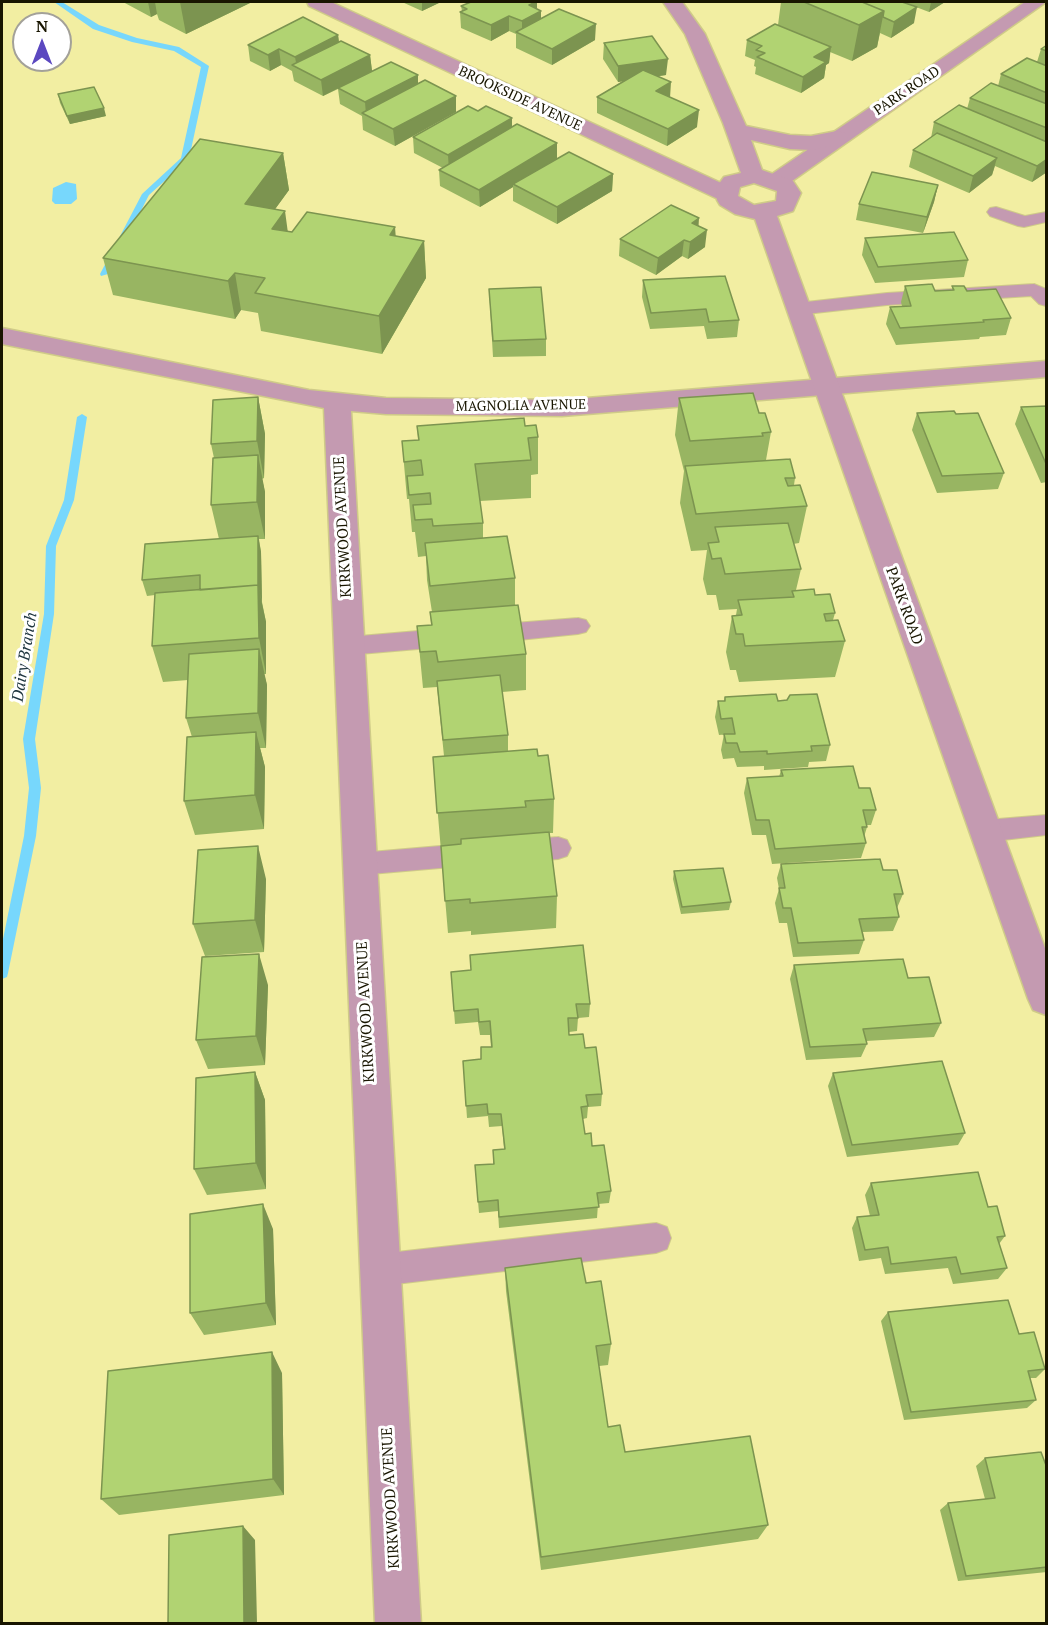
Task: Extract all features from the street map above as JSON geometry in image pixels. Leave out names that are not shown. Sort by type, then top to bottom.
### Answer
[{"type":"street","name":"BROOKSIDE AVENUE","points":[[316,2],[726,194]]},
{"type":"street","points":[[673,2],[695,34],[753,176]]},
{"type":"street","name":"PARK ROAD","points":[[777,181],[1037,2]]},
{"type":"street","points":[[736,130],[790,142],[811,143],[837,138]]},
{"type":"street","points":[[753,176],[777,181],[785,186],[790,193],[785,206],[764,212],[734,206],[726,194],[727,188],[732,182],[753,176]]},
{"type":"street","name":"PARK ROAD","points":[[764,212],[794,302],[1047,999]]},
{"type":"street","name":"MAGNOLIA AVENUE","points":[[2,336],[143,366],[336,401],[386,406],[543,408],[1047,369]]},
{"type":"street","name":"KIRKWOOD AVENUE","points":[[336,401],[398,1623]]},
{"type":"lane","points":[[996,212],[1024,222],[1047,217]]},
{"type":"lane","points":[[794,302],[1040,295]]},
{"type":"lane","points":[[348,646],[578,626]]},
{"type":"lane","points":[[986,831],[1047,825]]},
{"type":"lane","points":[[359,864],[558,848]]},
{"type":"lane","points":[[379,1270],[656,1239]]},
{"type":"water","points":[[66,182],[76,184],[77,199],[71,204],[55,204],[52,201],[53,188]]},
{"type":"building","points":[[471,2],[536,2],[529,5],[541,11],[522,21],[509,16],[491,25],[460,12],[467,9],[461,6]]},
{"type":"building","points":[[804,2],[862,2],[884,11],[859,25]]},
{"type":"building","points":[[862,2],[902,2],[917,7],[894,22],[883,17],[884,11]]},
{"type":"building","points":[[559,9],[596,24],[552,49],[516,32]]},
{"type":"building","points":[[303,17],[338,35],[295,57],[279,49],[268,55],[248,45]]},
{"type":"building","points":[[775,24],[831,47],[814,57],[826,62],[803,77],[757,57],[765,53],[756,50],[762,46],[747,40]]},
{"type":"building","points":[[652,36],[668,59],[618,66],[604,43]]},
{"type":"building","points":[[341,41],[370,55],[321,80],[292,65]]},
{"type":"building","points":[[1027,58],[1047,66],[1047,93],[1001,74]]},
{"type":"building","points":[[391,62],[418,75],[365,102],[338,88]]},
{"type":"building","points":[[643,70],[671,82],[656,91],[699,110],[668,129],[597,97]]},
{"type":"building","points":[[425,80],[456,96],[393,129],[362,113]]},
{"type":"building","points":[[991,83],[1047,104],[1047,128],[970,98]]},
{"type":"building","points":[[94,87],[104,108],[67,116],[58,94]]},
{"type":"building","points":[[959,105],[1047,142],[1047,159],[1037,166],[934,122]]},
{"type":"building","points":[[468,106],[478,111],[486,106],[512,118],[448,155],[413,137]]},
{"type":"building","points":[[517,124],[557,143],[479,190],[439,170]]},
{"type":"building","points":[[937,133],[997,158],[973,176],[913,150]]},
{"type":"building","points":[[200,139],[283,153],[245,204],[285,211],[272,229],[292,232],[307,212],[395,227],[390,235],[424,241],[379,316],[255,293],[265,278],[235,273],[228,281],[103,258]]},
{"type":"building","points":[[569,152],[613,174],[557,207],[513,184]]},
{"type":"building","points":[[872,172],[938,185],[927,217],[859,204]]},
{"type":"building","points":[[671,205],[699,218],[692,223],[707,230],[690,242],[684,240],[658,258],[620,239]]},
{"type":"building","points":[[954,232],[968,260],[878,267],[865,238]]},
{"type":"building","points":[[725,276],[739,320],[709,322],[706,309],[651,313],[643,280]]},
{"type":"building","points":[[932,284],[935,291],[954,290],[952,286],[964,286],[967,291],[996,289],[1011,318],[900,328],[890,307],[911,306],[905,286]]},
{"type":"building","points":[[541,287],[546,339],[493,341],[489,289]]},
{"type":"building","points":[[753,393],[759,413],[765,413],[771,432],[762,433],[763,436],[690,441],[679,398]]},
{"type":"building","points":[[258,397],[257,441],[211,444],[213,400]]},
{"type":"building","points":[[1047,406],[1047,466],[1021,407]]},
{"type":"building","points":[[954,411],[956,414],[978,413],[1004,473],[942,476],[917,413]]},
{"type":"building","points":[[524,418],[525,426],[536,425],[538,437],[528,438],[531,460],[475,464],[483,523],[433,526],[432,519],[415,520],[413,505],[431,504],[430,493],[409,495],[407,476],[423,475],[421,460],[404,462],[402,441],[419,440],[417,426]]},
{"type":"building","points":[[258,455],[257,502],[211,505],[213,458]]},
{"type":"building","points":[[790,459],[795,478],[785,478],[788,486],[800,485],[807,506],[696,514],[685,466]]},
{"type":"building","points":[[788,523],[801,569],[725,574],[721,558],[712,559],[708,543],[719,542],[715,527]]},
{"type":"building","points":[[258,536],[258,585],[200,590],[200,575],[142,580],[145,544]]},
{"type":"building","points":[[507,536],[515,578],[430,586],[425,543]]},
{"type":"building","points":[[258,585],[259,638],[152,646],[155,593]]},
{"type":"building","points":[[814,589],[815,595],[830,594],[835,613],[824,614],[826,621],[838,620],[845,641],[745,646],[743,634],[736,634],[732,616],[742,615],[738,600],[794,597],[792,591]]},
{"type":"building","points":[[518,605],[526,654],[438,662],[436,651],[420,652],[417,626],[432,625],[430,612]]},
{"type":"building","points":[[259,649],[258,713],[186,718],[189,654]]},
{"type":"building","points":[[500,675],[508,735],[443,740],[437,681]]},
{"type":"building","points":[[776,694],[778,701],[787,700],[790,695],[817,694],[830,745],[811,746],[812,751],[767,754],[767,751],[740,752],[737,743],[726,743],[724,734],[735,734],[732,718],[721,719],[718,701],[725,701],[725,697]]},
{"type":"building","points":[[256,732],[255,795],[184,801],[187,737]]},
{"type":"building","points":[[537,749],[538,756],[548,755],[554,799],[525,801],[526,807],[437,813],[433,757]]},
{"type":"building","points":[[853,766],[859,788],[870,788],[876,810],[863,810],[867,827],[862,827],[866,843],[775,849],[769,820],[756,820],[747,778],[783,776],[781,770]]},
{"type":"building","points":[[549,832],[557,896],[470,903],[470,899],[445,901],[441,846],[461,844],[461,839]]},
{"type":"building","points":[[258,846],[255,920],[193,924],[198,850]]},
{"type":"building","points":[[880,859],[883,870],[897,870],[903,894],[894,894],[899,917],[859,919],[864,940],[798,943],[791,908],[783,908],[779,888],[785,888],[781,864]]},
{"type":"building","points":[[723,868],[731,902],[682,907],[674,871]]},
{"type":"building","points":[[583,945],[590,1004],[576,1004],[578,1018],[568,1018],[569,1035],[583,1034],[585,1048],[596,1047],[602,1094],[586,1095],[588,1106],[581,1107],[585,1134],[591,1133],[592,1146],[604,1145],[611,1191],[597,1193],[599,1207],[499,1217],[498,1200],[478,1202],[475,1165],[494,1164],[493,1150],[505,1149],[501,1114],[488,1114],[487,1104],[466,1106],[463,1061],[481,1059],[481,1047],[492,1047],[490,1021],[479,1022],[478,1009],[454,1011],[451,972],[471,970],[470,955]]},
{"type":"building","points":[[259,954],[256,1036],[196,1040],[202,957]]},
{"type":"building","points":[[903,959],[908,978],[929,977],[941,1023],[863,1029],[867,1044],[810,1047],[794,965]]},
{"type":"building","points":[[942,1061],[965,1133],[852,1145],[833,1073]]},
{"type":"building","points":[[255,1072],[256,1163],[194,1169],[196,1078]]},
{"type":"building","points":[[978,1172],[988,1207],[997,1206],[1005,1236],[997,1237],[1007,1268],[961,1274],[956,1257],[891,1264],[888,1247],[865,1250],[857,1217],[879,1215],[871,1183]]},
{"type":"building","points":[[263,1204],[266,1303],[190,1313],[190,1214]]},
{"type":"building","points":[[581,1258],[586,1283],[601,1281],[611,1344],[596,1346],[608,1427],[620,1425],[625,1452],[750,1436],[768,1525],[541,1557],[505,1268]]},
{"type":"building","points":[[1008,1300],[1019,1334],[1034,1332],[1045,1369],[1028,1371],[1036,1400],[911,1412],[888,1312]]},
{"type":"building","points":[[272,1352],[273,1479],[101,1499],[108,1371]]},
{"type":"building","points":[[1041,1452],[1047,1468],[1047,1567],[966,1576],[948,1503],[995,1498],[985,1458]]},
{"type":"building","points":[[243,1526],[244,1623],[168,1623],[169,1535]]},
{"type":"waterway","name":"Dairy Branch","points":[[58,2],[96,27],[135,40],[176,49],[205,66],[185,159],[146,194],[122,240]]},
{"type":"waterway","name":"Dairy Branch","points":[[104,274],[114,255]]},
{"type":"waterway","name":"Dairy Branch","points":[[2,973],[30,836],[35,788],[29,739],[49,614],[51,546],[69,500],[82,417]]}]
